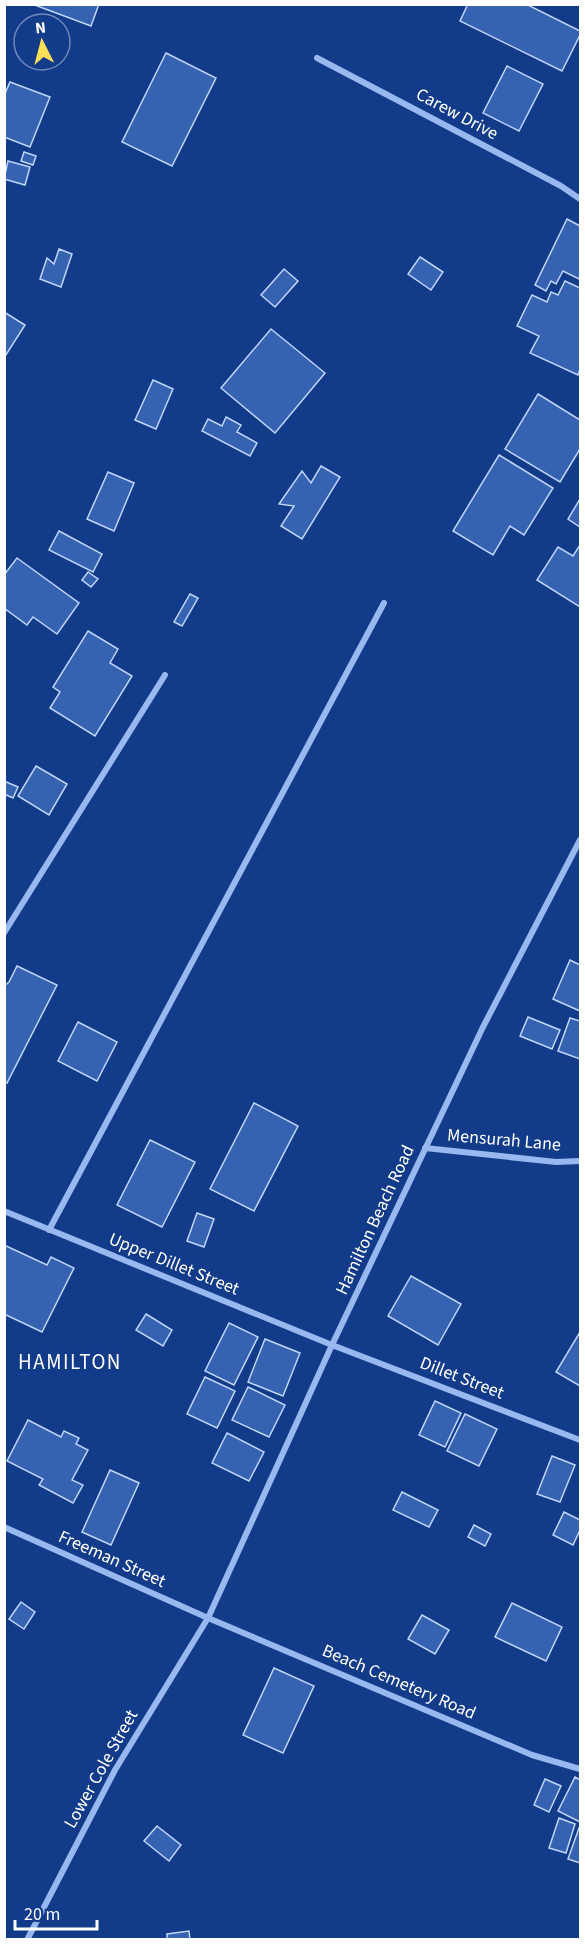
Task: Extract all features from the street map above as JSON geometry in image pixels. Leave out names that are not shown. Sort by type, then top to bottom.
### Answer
[{"type":"street","name":"Carew Drive","points":[[317,58],[580,198]]},
{"type":"street","points":[[49,1230],[384,603]]},
{"type":"street","points":[[4,933],[165,675]]},
{"type":"street","name":"Hamilton Beach Road","points":[[208,1618],[332,1345],[425,1148],[483,1027],[580,840]]},
{"type":"street","name":"Mensurah Lane","points":[[425,1148],[556,1162],[580,1161]]},
{"type":"street","name":"Upper Dillet Street","points":[[4,1211],[332,1345]]},
{"type":"street","name":"Dillet Street","points":[[332,1345],[580,1440]]},
{"type":"street","name":"Freeman Street","points":[[4,1527],[208,1618]]},
{"type":"street","name":"Beach Cemetery Road","points":[[208,1618],[532,1755],[580,1769]]},
{"type":"street","name":"Lower Cole Street","points":[[27,1940],[115,1770],[208,1618]]},
{"type":"building","points":[[32,4],[99,4],[91,26],[72,19],[72,12],[53,12]]},
{"type":"building","points":[[468,4],[526,4],[580,31],[580,35],[562,71],[460,21]]},
{"type":"building","points":[[166,53],[216,78],[172,166],[122,142]]},
{"type":"building","points":[[507,66],[543,84],[519,131],[483,113]]},
{"type":"building","points":[[10,82],[50,97],[30,147],[4,137],[4,96]]},
{"type":"building","points":[[24,152],[36,156],[33,165],[21,161]]},
{"type":"building","points":[[8,161],[30,167],[25,185],[4,179]]},
{"type":"building","points":[[567,219],[580,226],[580,276],[579,279],[563,271],[556,284],[551,281],[546,291],[535,285]]},
{"type":"building","points":[[59,249],[72,254],[61,287],[40,279],[47,258],[54,264]]},
{"type":"building","points":[[420,257],[443,272],[431,290],[408,274]]},
{"type":"building","points":[[284,269],[298,281],[275,307],[261,295]]},
{"type":"building","points":[[565,281],[580,288],[580,369],[578,375],[530,353],[539,336],[517,326],[532,295],[547,302],[551,292],[558,295]]},
{"type":"building","points":[[4,312],[25,325],[4,358]]},
{"type":"building","points":[[271,329],[325,373],[275,433],[221,388]]},
{"type":"building","points":[[153,380],[173,389],[156,429],[135,420]]},
{"type":"building","points":[[538,394],[580,420],[580,449],[560,482],[505,449]]},
{"type":"building","points":[[226,417],[241,425],[237,432],[257,443],[250,456],[202,431],[208,419],[222,426]]},
{"type":"building","points":[[499,455],[553,488],[524,535],[510,526],[493,555],[453,531]]},
{"type":"building","points":[[321,466],[340,477],[302,539],[281,526],[294,506],[279,504],[302,471],[311,483]]},
{"type":"building","points":[[108,472],[134,483],[114,531],[87,519]]},
{"type":"building","points":[[580,499],[580,527],[568,519]]},
{"type":"building","points":[[59,531],[102,554],[93,572],[49,550]]},
{"type":"building","points":[[580,545],[580,607],[537,580],[558,547],[573,556]]},
{"type":"building","points":[[17,558],[79,603],[57,634],[33,617],[27,625],[4,608],[4,575]]},
{"type":"building","points":[[88,572],[98,579],[91,587],[82,580]]},
{"type":"building","points":[[190,594],[198,598],[182,626],[174,622]]},
{"type":"building","points":[[88,631],[118,649],[110,663],[132,676],[95,736],[50,708],[60,692],[53,687]]},
{"type":"building","points":[[36,766],[67,784],[49,815],[18,796]]},
{"type":"building","points":[[4,781],[18,787],[13,798],[4,794]]},
{"type":"building","points":[[570,960],[580,965],[580,1011],[553,999]]},
{"type":"building","points":[[17,966],[57,985],[7,1083],[4,1082],[4,986],[9,982]]},
{"type":"building","points":[[528,1017],[560,1030],[552,1049],[520,1036]]},
{"type":"building","points":[[570,1018],[580,1021],[580,1059],[558,1051]]},
{"type":"building","points":[[78,1022],[117,1042],[97,1081],[58,1061]]},
{"type":"building","points":[[254,1103],[298,1126],[254,1211],[210,1189]]},
{"type":"building","points":[[150,1140],[195,1162],[162,1227],[117,1205]]},
{"type":"building","points":[[197,1213],[214,1219],[204,1247],[187,1241]]},
{"type":"building","points":[[4,1245],[47,1265],[51,1257],[74,1268],[42,1332],[4,1314]]},
{"type":"building","points":[[411,1276],[461,1304],[438,1345],[388,1316]]},
{"type":"building","points":[[146,1314],[172,1330],[163,1346],[136,1330]]},
{"type":"building","points":[[229,1323],[258,1337],[234,1385],[205,1371]]},
{"type":"building","points":[[580,1332],[580,1386],[556,1372]]},
{"type":"building","points":[[265,1339],[300,1353],[283,1396],[248,1382]]},
{"type":"building","points":[[205,1377],[235,1391],[217,1428],[187,1414]]},
{"type":"building","points":[[248,1387],[285,1405],[269,1437],[232,1420]]},
{"type":"building","points":[[435,1401],[461,1413],[445,1447],[419,1435]]},
{"type":"building","points":[[465,1414],[497,1429],[479,1466],[447,1451]]},
{"type":"building","points":[[28,1420],[61,1437],[64,1431],[79,1438],[76,1444],[88,1450],[72,1480],[83,1485],[73,1503],[39,1485],[43,1479],[7,1461]]},
{"type":"building","points":[[227,1433],[264,1452],[249,1481],[212,1463]]},
{"type":"building","points":[[552,1456],[575,1465],[560,1502],[537,1494]]},
{"type":"building","points":[[110,1470],[139,1483],[111,1545],[82,1532]]},
{"type":"building","points":[[402,1492],[438,1510],[429,1527],[393,1510]]},
{"type":"building","points":[[564,1512],[580,1520],[580,1530],[573,1545],[553,1535]]},
{"type":"building","points":[[474,1525],[491,1534],[485,1546],[468,1537]]},
{"type":"building","points":[[21,1602],[35,1612],[24,1629],[9,1619]]},
{"type":"building","points":[[512,1603],[562,1627],[546,1661],[495,1637]]},
{"type":"building","points":[[422,1615],[449,1630],[435,1654],[408,1639]]},
{"type":"building","points":[[274,1668],[314,1686],[283,1753],[243,1735]]},
{"type":"building","points":[[575,1777],[580,1780],[580,1822],[558,1811]]},
{"type":"building","points":[[545,1779],[561,1786],[549,1812],[534,1805]]},
{"type":"building","points":[[559,1818],[575,1824],[566,1853],[549,1848]]},
{"type":"building","points":[[157,1826],[181,1845],[169,1861],[144,1841]]},
{"type":"building","points":[[580,1829],[580,1863],[568,1859]]},
{"type":"building","points":[[189,1931],[190,1940],[167,1940],[167,1934]]},
{"type":"district","name":"HAMILTON","points":[[70,1362]]}]
